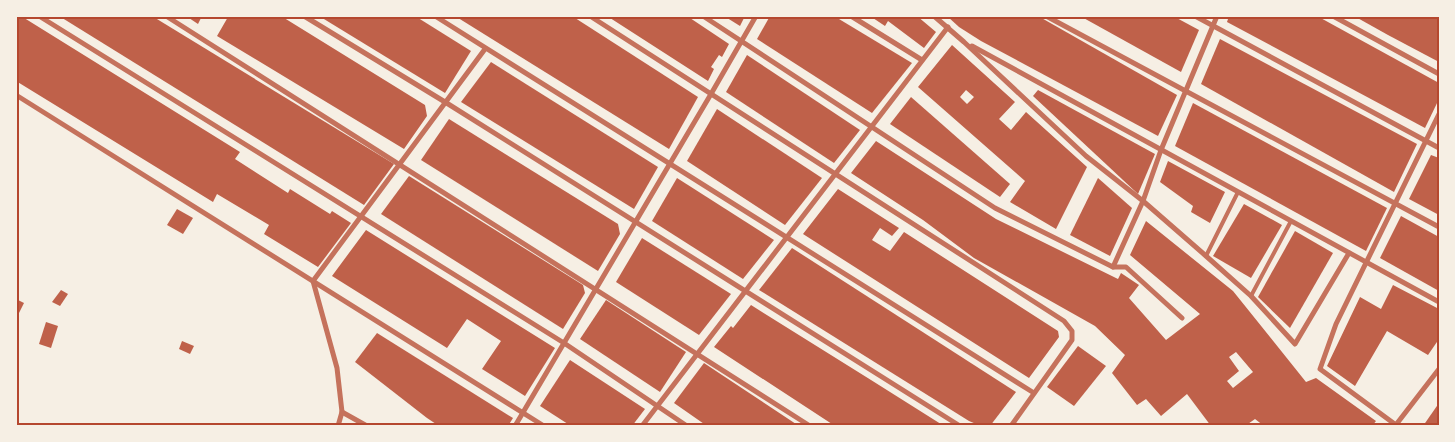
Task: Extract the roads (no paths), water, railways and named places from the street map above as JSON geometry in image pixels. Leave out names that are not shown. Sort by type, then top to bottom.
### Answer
[{"type":"street","points":[[39,16],[564,343],[687,426]]},
{"type":"street","points":[[166,16],[810,426]]},
{"type":"street","points":[[304,16],[445,102],[960,426]]},
{"type":"street","points":[[435,16],[1034,393]]},
{"type":"street","points":[[590,16],[1064,321],[1072,331],[1072,340],[1011,426]]},
{"type":"street","points":[[703,16],[995,208],[1113,267],[1126,267],[1182,318]]},
{"type":"street","points":[[515,426],[756,16]]},
{"type":"street","points":[[851,16],[922,60]]},
{"type":"street","points":[[934,16],[1086,156],[1143,201],[1251,296],[1295,344],[1349,252]]},
{"type":"street","points":[[1046,16],[1439,227]]},
{"type":"street","points":[[1195,16],[1439,148]]},
{"type":"street","points":[[1113,267],[1143,201],[1217,16]]},
{"type":"street","points":[[1333,16],[1439,74]]},
{"type":"street","points":[[642,426],[948,28]]},
{"type":"street","points":[[964,42],[1439,302]]},
{"type":"street","points":[[313,281],[485,49]]},
{"type":"street","points":[[16,95],[544,426]]},
{"type":"street","points":[[1439,114],[1336,324],[1320,369],[1395,426],[1439,370]]},
{"type":"street","points":[[313,281],[337,368],[342,412],[338,426]]},
{"type":"street","points":[[342,412],[367,426]]},
{"type":"lane","points":[[1206,256],[1238,192]]},
{"type":"lane","points":[[1251,296],[1291,221]]}]
